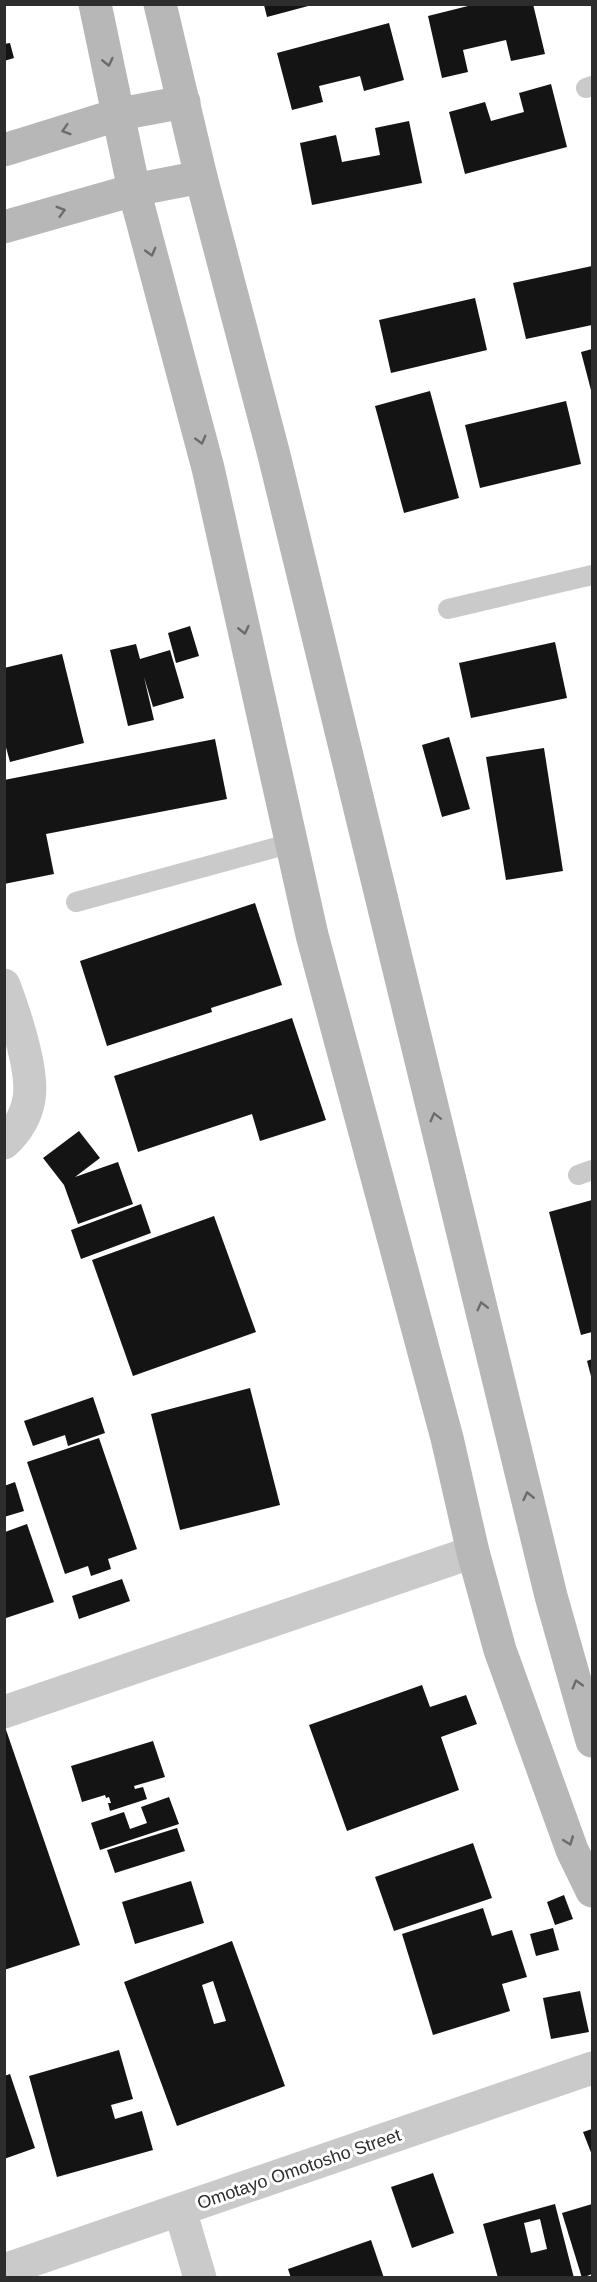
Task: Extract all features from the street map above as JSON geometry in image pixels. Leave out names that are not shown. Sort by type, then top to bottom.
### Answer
[{"type":"street","points":[[95,4],[120,114],[134,190],[208,468],[312,935],[447,1438],[473,1552],[500,1650],[572,1850],[592,1891]]},
{"type":"street","points":[[160,4],[201,177],[274,455],[551,1596],[592,1741]]},
{"type":"street","points":[[4,150],[120,114],[184,102]]},
{"type":"street","points":[[4,227],[134,190],[201,177]]},
{"type":"street","points":[[4,985],[13,1008],[26,1057],[30,1097],[23,1120],[4,1143]]},
{"type":"street","points":[[4,1712],[473,1552]]},
{"type":"street","name":"Omotayo Omotosho Street","points":[[4,2270],[592,2068]]},
{"type":"street","points":[[180,2210],[200,2277]]},
{"type":"lane","points":[[448,609],[592,575]]},
{"type":"lane","points":[[76,903],[292,843]]},
{"type":"building","points":[[476,4],[533,4],[545,54],[511,61],[506,40],[463,50],[468,72],[442,78],[428,16]]},
{"type":"building","points":[[264,5],[312,5],[267,17]]},
{"type":"building","points":[[389,23],[404,80],[364,91],[360,76],[319,86],[323,102],[292,110],[277,53]]},
{"type":"building","points":[[10,43],[14,58],[4,61],[4,44]]},
{"type":"building","points":[[551,84],[567,147],[465,174],[449,112],[485,102],[491,121],[524,112],[519,93]]},
{"type":"building","points":[[409,121],[422,183],[312,205],[300,143],[336,135],[342,162],[380,155],[375,128]]},
{"type":"building","points":[[592,266],[592,325],[526,339],[513,283]]},
{"type":"building","points":[[475,298],[487,350],[391,373],[379,320]]},
{"type":"building","points":[[592,349],[592,394],[581,352]]},
{"type":"building","points":[[430,391],[459,498],[404,513],[375,406]]},
{"type":"building","points":[[566,401],[581,464],[480,488],[465,425]]},
{"type":"building","points":[[190,626],[199,656],[176,663],[168,633]]},
{"type":"building","points":[[555,642],[567,698],[471,718],[459,663]]},
{"type":"building","points":[[136,644],[140,659],[170,650],[184,698],[153,707],[144,677],[154,720],[128,726],[110,650]]},
{"type":"building","points":[[62,654],[84,743],[10,762],[4,740],[4,668]]},
{"type":"building","points":[[449,737],[470,809],[442,817],[422,745]]},
{"type":"building","points":[[215,739],[227,799],[46,834],[54,874],[4,884],[4,780]]},
{"type":"building","points":[[544,748],[563,871],[506,880],[486,757]]},
{"type":"building","points":[[255,903],[282,985],[211,1008],[212,1012],[107,1046],[80,961]]},
{"type":"building","points":[[292,1018],[326,1120],[260,1141],[252,1114],[138,1152],[114,1076]]},
{"type":"building","points":[[79,1131],[100,1158],[75,1177],[118,1162],[133,1204],[78,1224],[64,1185],[43,1158]]},
{"type":"building","points":[[592,1200],[592,1332],[581,1335],[549,1212]]},
{"type":"building","points":[[141,1204],[151,1233],[81,1259],[71,1230]]},
{"type":"building","points":[[214,1216],[256,1332],[133,1376],[92,1260]]},
{"type":"building","points":[[592,1359],[592,1380],[587,1361]]},
{"type":"building","points":[[250,1388],[280,1505],[180,1530],[151,1414]]},
{"type":"building","points":[[93,1397],[105,1433],[68,1446],[65,1435],[33,1446],[24,1421]]},
{"type":"building","points":[[99,1438],[137,1549],[108,1559],[111,1569],[91,1576],[88,1566],[65,1574],[27,1462]]},
{"type":"building","points":[[15,1482],[24,1511],[4,1517],[4,1486]]},
{"type":"building","points":[[27,1524],[54,1602],[6,1618],[5,1532]]},
{"type":"building","points":[[122,1579],[130,1601],[79,1619],[72,1596]]},
{"type":"building","points":[[422,1685],[430,1707],[466,1695],[477,1724],[441,1737],[459,1790],[347,1831],[309,1725]]},
{"type":"building","points":[[4,1724],[80,1945],[4,1970]]},
{"type":"building","points":[[153,1741],[165,1777],[134,1786],[135,1789],[143,1787],[147,1799],[110,1811],[108,1803],[111,1803],[109,1797],[106,1798],[105,1795],[82,1802],[71,1766]]},
{"type":"building","points":[[169,1797],[179,1824],[100,1850],[91,1823],[124,1812],[130,1829],[147,1823],[141,1807]]},
{"type":"building","points":[[177,1828],[185,1851],[115,1873],[107,1850]]},
{"type":"building","points":[[473,1843],[492,1898],[394,1931],[375,1877]]},
{"type":"building","points":[[191,1881],[204,1923],[135,1944],[122,1902]]},
{"type":"building","points":[[564,1895],[573,1919],[555,1925],[547,1902]]},
{"type":"building","points":[[483,1908],[492,1936],[512,1930],[527,1977],[502,1984],[510,2011],[433,2035],[402,1934]]},
{"type":"building","points":[[553,1928],[559,1950],[536,1956],[530,1934]]},
{"type":"building","points":[[232,1941],[285,2086],[177,2126],[124,1982]],"holes":[[[213,1981],[226,2021],[214,2024],[202,1985]]]},
{"type":"building","points":[[580,1991],[589,2032],[551,2039],[543,1998]]},
{"type":"building","points":[[119,2050],[133,2099],[111,2105],[115,2119],[142,2111],[153,2150],[57,2177],[29,2076]]},
{"type":"building","points":[[10,2074],[35,2148],[4,2159],[4,2076]]},
{"type":"building","points":[[592,2129],[592,2155],[583,2132]]},
{"type":"building","points":[[433,2173],[454,2233],[412,2248],[391,2187]]},
{"type":"building","points":[[555,2204],[574,2278],[498,2278],[483,2224]],"holes":[[[540,2219],[547,2249],[531,2253],[524,2223]]]},
{"type":"building","points":[[592,2204],[592,2274],[582,2278],[562,2213]]},
{"type":"building","points":[[371,2240],[384,2278],[291,2278],[288,2269]]}]
